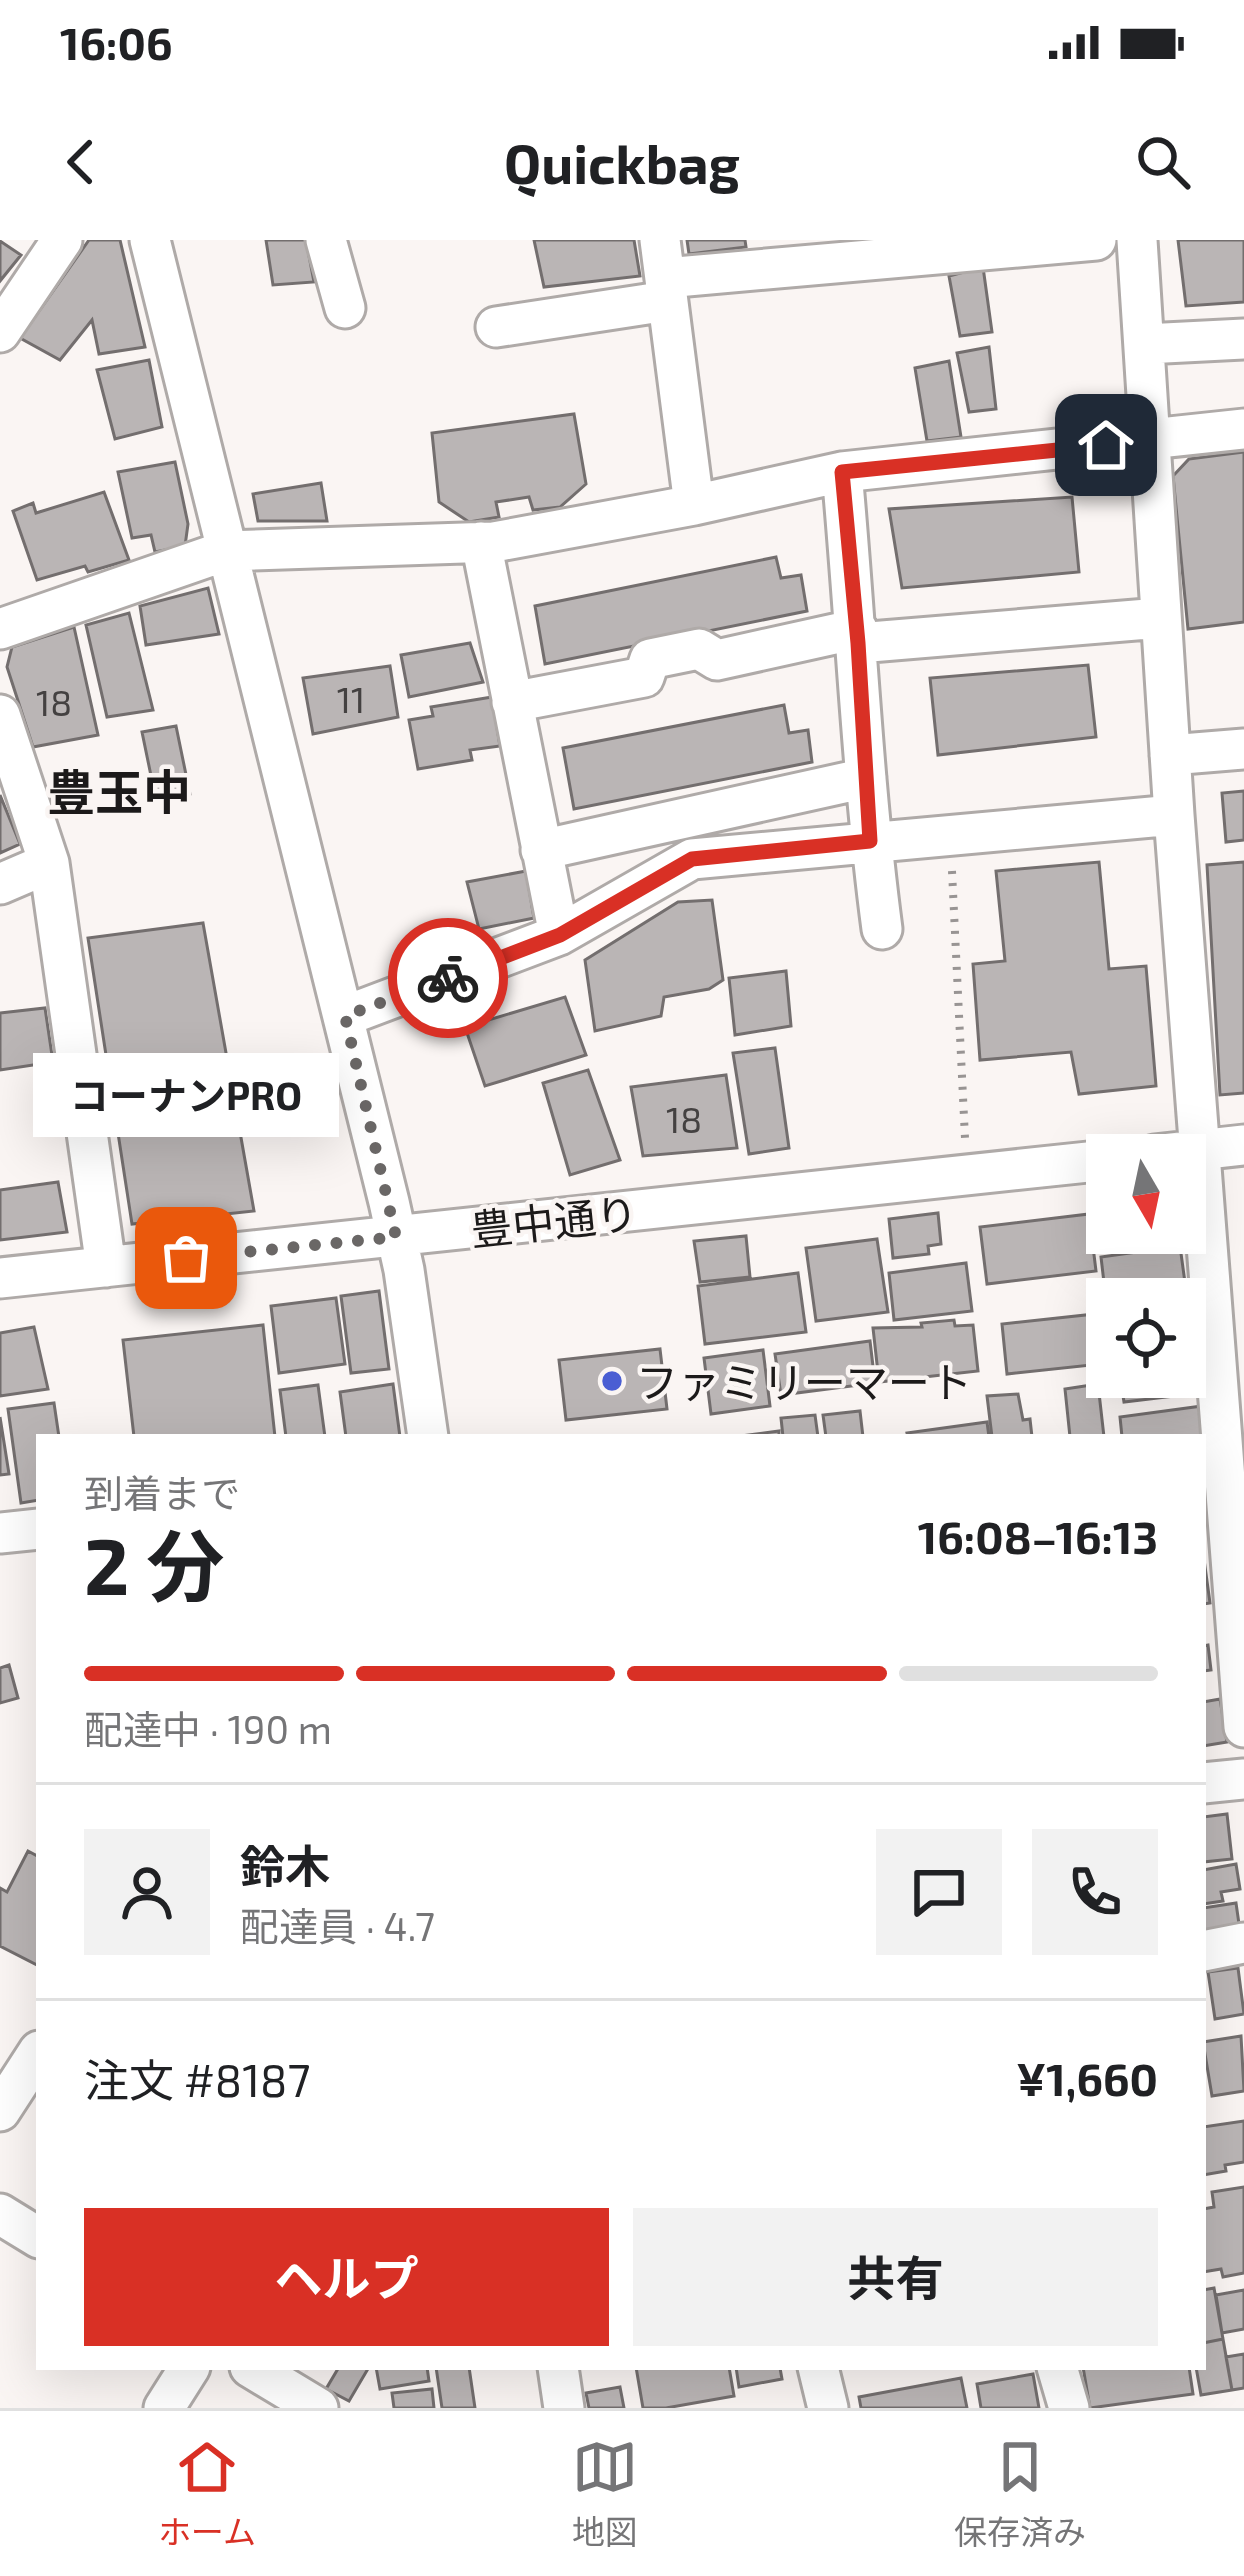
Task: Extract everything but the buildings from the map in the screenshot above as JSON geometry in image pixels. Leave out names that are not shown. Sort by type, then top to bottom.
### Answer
[{"type":"street","points":[[0,332],[62,240]]},
{"type":"street","points":[[150,240],[345,1016],[396,1237],[428,1434]]},
{"type":"street","points":[[326,240],[345,308]]},
{"type":"street","points":[[496,327],[664,273],[1096,240]]},
{"type":"street","points":[[1137,240],[1200,1134]]},
{"type":"street","points":[[664,273],[694,505]]},
{"type":"street","points":[[1145,344],[1244,339]]},
{"type":"street","points":[[0,629],[225,550],[481,542],[694,505],[842,472],[1244,429]]},
{"type":"street","points":[[842,472],[870,841],[882,929]]},
{"type":"street","points":[[481,542],[560,935]]},
{"type":"street","points":[[512,702],[644,676],[650,659],[699,650],[716,660],[857,636],[1160,618]]},
{"type":"street","points":[[0,716],[49,863],[106,1267]]},
{"type":"street","points":[[1170,755],[1244,749]]},
{"type":"street","points":[[541,850],[866,778]]},
{"type":"street","points":[[345,1016],[560,935],[692,859],[1174,814]]},
{"type":"street","points":[[0,884],[49,863]]},
{"type":"street","points":[[1206,1149],[1244,1145]]},
{"type":"street","name":"豊中通り","points":[[0,1278],[1086,1162]]},
{"type":"street","points":[[1205,1254],[1215,1482],[1240,1606],[1244,1727]]},
{"type":"street","points":[[0,1533],[36,1528]]},
{"type":"street","points":[[1206,1783],[1244,1779]]},
{"type":"street","points":[[1206,1950],[1244,1943]]},
{"type":"street","points":[[0,2111],[36,2056]]},
{"type":"street","points":[[0,2214],[36,2236]]},
{"type":"street","points":[[164,2408],[188,2370]]},
{"type":"street","points":[[255,2370],[318,2408]]},
{"type":"street","points":[[558,2370],[564,2408]]},
{"type":"street","points":[[819,2370],[828,2408]]},
{"type":"street","points":[[1058,2370],[1069,2408]]},
{"type":"path","points":[[951,834],[966,1175]]},
{"type":"way so far","points":[[186,1258],[396,1237],[345,1016],[448,978]]},
{"type":"place","name":"コーナンPRO","points":[[186,1258]]},
{"type":"place","name":"ファミリーマート","points":[[612,1381]]},
{"type":"district","name":"豊玉中","points":[[119,791]]},
{"type":"route","points":[[448,978],[560,935],[692,859],[870,841],[842,472],[1106,445]]}]
